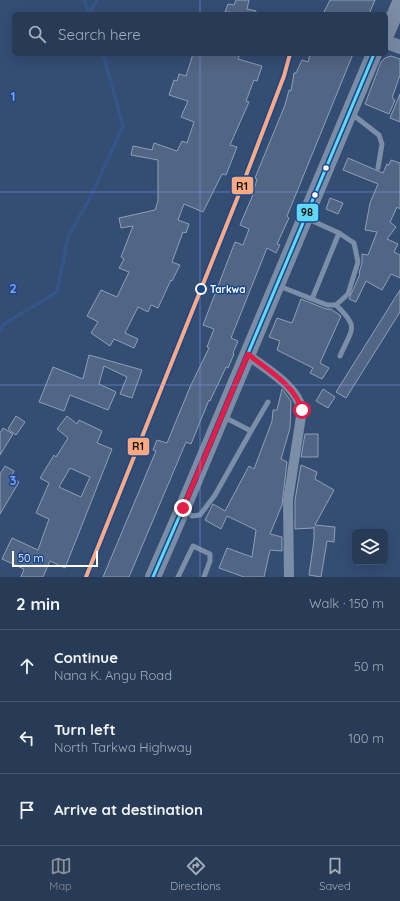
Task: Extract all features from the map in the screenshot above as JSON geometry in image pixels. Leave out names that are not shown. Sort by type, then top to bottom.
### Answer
[{"type":"main road","points":[[385,12],[390,0]]},
{"type":"main road","points":[[388,30],[400,2]]},
{"type":"main road","points":[[155,575],[373,56]]},
{"type":"street","points":[[388,43],[400,47]]},
{"type":"street","points":[[248,354],[292,390],[299,398],[302,410],[288,500],[289,577]]},
{"type":"lane","points":[[349,112],[379,135],[381,140],[378,168]]},
{"type":"lane","points":[[277,285],[327,305],[336,305],[348,294],[358,262],[354,243],[339,233],[305,218]]},
{"type":"lane","points":[[312,299],[339,233]]},
{"type":"lane","points":[[336,305],[352,322],[352,328],[340,356]]},
{"type":"lane","points":[[183,508],[192,516],[200,515],[215,495],[268,402]]},
{"type":"lane","points":[[222,416],[251,431]]},
{"type":"lane","points":[[178,577],[193,546],[210,554],[210,561],[204,577]]},
{"type":"building","points":[[236,0],[249,0],[247,9],[256,11],[225,12],[228,4],[234,5]]},
{"type":"building","points":[[330,0],[375,0],[370,12],[324,12]]},
{"type":"building","points":[[192,56],[239,56],[238,59],[262,66],[257,81],[254,80],[246,101],[249,102],[230,145],[237,147],[226,175],[222,174],[203,212],[184,204],[178,220],[189,224],[186,233],[183,232],[172,262],[180,265],[158,308],[151,305],[148,312],[138,307],[125,333],[138,339],[134,348],[114,339],[110,346],[91,333],[98,322],[87,316],[101,290],[117,297],[129,272],[119,268],[124,259],[121,257],[133,226],[121,228],[119,218],[155,210],[158,201],[158,160],[131,155],[133,146],[152,150],[154,143],[177,151],[182,141],[187,143],[194,122],[181,117],[188,101],[169,95],[174,80],[177,81],[179,74],[186,76]]},
{"type":"building","points":[[310,56],[352,56],[287,216],[289,218],[277,244],[280,245],[276,253],[267,248],[231,338],[238,341],[233,353],[234,354],[228,368],[226,367],[210,401],[209,400],[191,444],[186,442],[129,577],[103,577],[156,451],[153,450],[157,440],[167,443],[190,387],[209,348],[207,347],[214,329],[203,325],[235,242],[243,245],[249,229],[240,225],[252,197],[257,179],[255,178],[285,105],[289,90],[291,91],[294,73],[296,73],[302,60],[308,62]]},
{"type":"building","points":[[391,56],[400,59],[400,75],[392,98],[395,100],[389,114],[365,104],[381,62],[385,58]]},
{"type":"building","points":[[400,94],[400,122],[390,118]]},
{"type":"building","points":[[348,158],[383,173],[387,164],[389,165],[391,160],[400,163],[400,209],[397,207],[390,222],[396,227],[387,239],[398,244],[394,252],[400,255],[400,278],[391,274],[382,290],[366,281],[356,302],[349,299],[360,274],[362,254],[368,255],[377,232],[365,230],[370,203],[378,184],[343,170]]},
{"type":"building","points":[[330,198],[343,203],[338,214],[326,209]]},
{"type":"building","points":[[400,290],[400,312],[346,398],[336,392]]},
{"type":"building","points":[[301,299],[326,309],[331,309],[341,316],[320,363],[329,368],[322,379],[310,373],[313,368],[277,350],[280,341],[269,337],[277,318],[292,323]]},
{"type":"building","points":[[89,355],[142,370],[132,398],[120,394],[127,377],[104,366],[99,384],[116,392],[108,410],[70,395],[64,411],[39,402],[53,367],[83,379]]},
{"type":"building","points":[[282,389],[291,401],[290,428],[281,459],[287,462],[282,505],[270,534],[282,537],[282,551],[270,550],[264,577],[244,577],[219,568],[227,548],[252,557],[256,530],[227,516],[221,529],[205,520],[213,504],[225,511],[249,466],[254,469],[272,421],[273,410],[277,410]]},
{"type":"building","points":[[323,389],[335,397],[328,408],[316,401]]},
{"type":"building","points":[[16,416],[25,422],[16,435],[8,429]]},
{"type":"building","points":[[67,416],[77,424],[79,420],[102,431],[97,443],[112,449],[65,568],[50,561],[43,577],[21,577],[24,569],[2,559],[12,538],[38,550],[49,519],[36,513],[49,483],[40,478],[54,455],[56,457],[68,438],[57,429]],"holes":[[[70,468],[90,477],[81,497],[59,487]]]},
{"type":"building","points":[[3,428],[13,434],[0,455],[0,433]]},
{"type":"building","points":[[305,434],[318,434],[318,457],[301,457]]},
{"type":"building","points":[[301,465],[317,472],[315,479],[334,490],[315,525],[335,527],[334,542],[327,541],[321,577],[309,575],[314,540],[314,527],[295,529],[295,500]]},
{"type":"building","points":[[5,466],[14,471],[11,477],[19,482],[0,514],[0,474]]},
{"type":"waterway","points":[[84,0],[89,12]]},
{"type":"waterway","points":[[90,12],[97,0]]},
{"type":"waterway","points":[[0,331],[4,324],[57,292],[68,237],[91,196],[123,126],[104,56]]},
{"type":"transit line","name":"R1","points":[[86,577],[239,194],[284,76],[289,56]]},
{"type":"transit line","name":"98","points":[[153,577],[373,56]]},
{"type":"place","name":"Tarkwa","points":[[201,289]]},
{"type":"route","points":[[183,508],[248,354],[292,390],[299,398],[302,410]]}]
